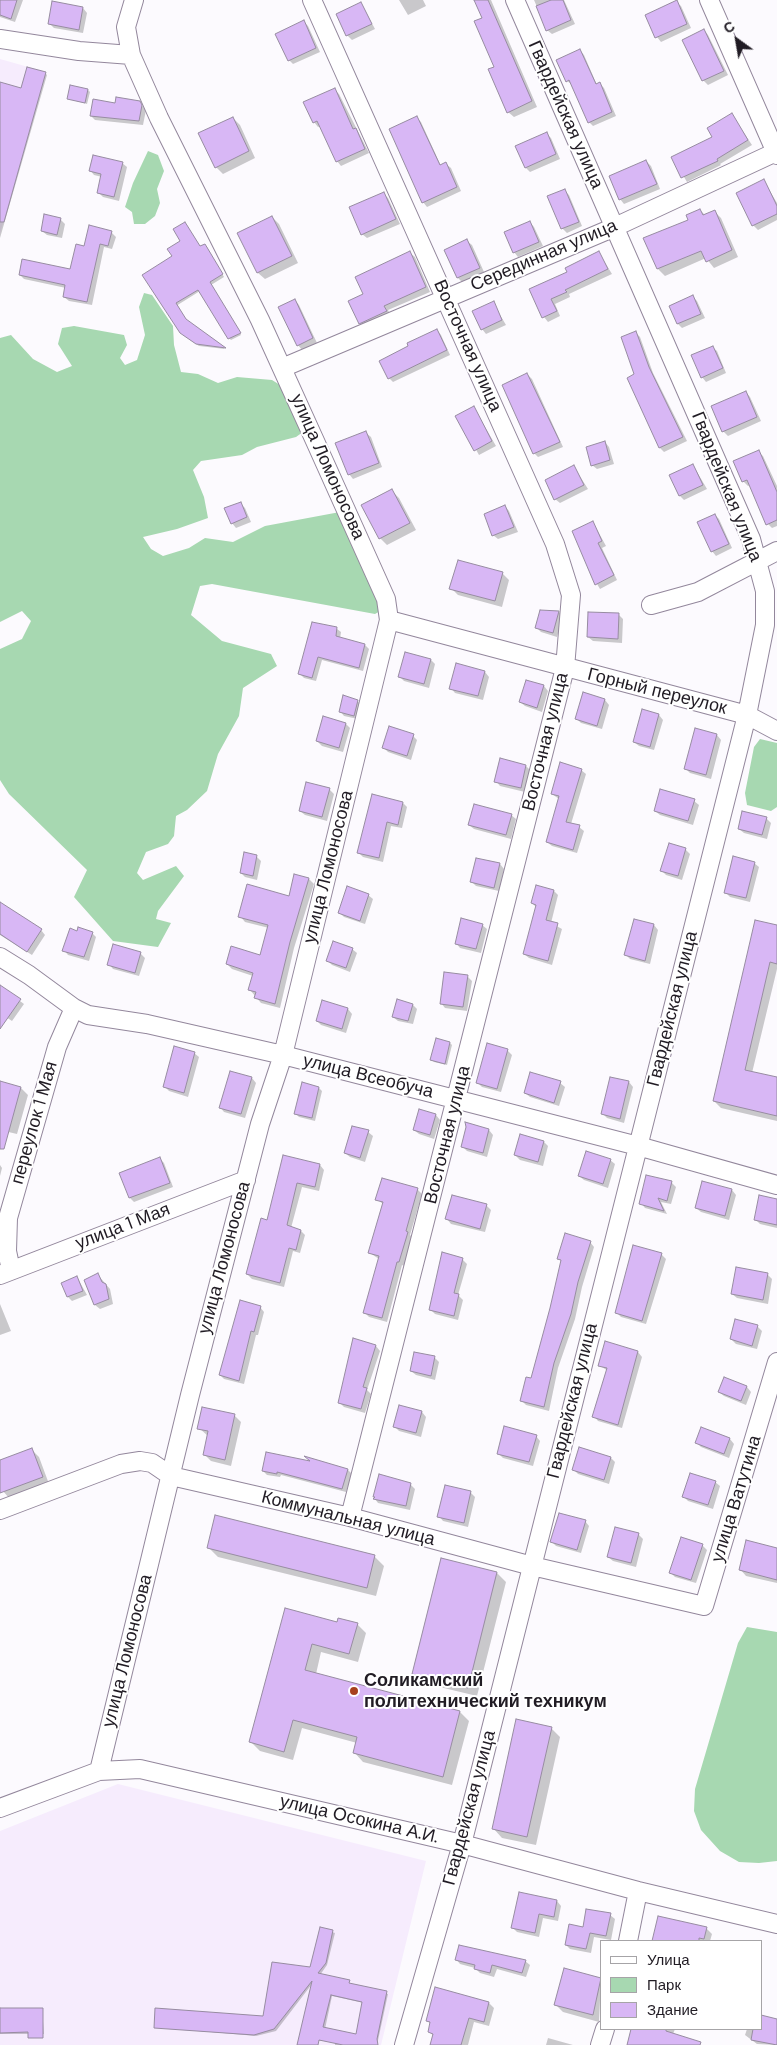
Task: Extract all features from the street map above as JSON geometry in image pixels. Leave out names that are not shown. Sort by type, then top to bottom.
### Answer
[{"type":"street","name":"улица Ломоносова","points":[[99,1771],[170,1476],[260,1124],[283,1055],[388,620],[386,599],[282,368],[159,118],[131,55],[126,26],[134,0]]},
{"type":"street","name":"Гвардейская улица","points":[[404,2045],[462,1844],[747,715],[765,625],[765,591],[751,539],[515,0]]},
{"type":"street","points":[[709,0],[776,153]]},
{"type":"street","name":"Восточная улица","points":[[316,1],[445,298],[556,544],[571,595],[564,668],[458,1099],[350,1518]]},
{"type":"street","points":[[0,39],[79,51],[131,55]]},
{"type":"street","name":"Серединная улица","points":[[282,368],[615,227],[776,153]]},
{"type":"street","points":[[651,605],[698,592],[777,551]]},
{"type":"street","name":"Горный переулок","points":[[388,620],[747,715],[777,731]]},
{"type":"street","name":"улица Всеобуча","points":[[0,957],[29,975],[74,1008],[88,1015],[147,1024],[283,1055],[638,1146],[777,1184]]},
{"type":"street","name":"переулок 1 Мая","points":[[6,1273],[8,1218],[57,1047],[74,1008]]},
{"type":"street","name":"улица 1 Мая","points":[[6,1273],[246,1180]]},
{"type":"street","name":"улица Ватутина","points":[[704,1606],[777,1362]]},
{"type":"street","name":"Коммунальная улица","points":[[0,1510],[122,1464],[140,1461],[152,1463],[170,1476],[350,1518],[532,1566],[704,1606]]},
{"type":"street","name":"улица Осокина А.И.","points":[[0,1808],[99,1771],[140,1769],[462,1844],[638,1891],[777,1924]]},
{"type":"street","points":[[628,1940],[638,1891]]},
{"type":"street","points":[[600,2045],[605,2030]]},
{"type":"shaded area","points":[[0,59],[46,72],[0,234]]},
{"type":"shaded area","points":[[118,1784],[426,1861],[381,2045],[0,2045],[0,1831]]},
{"type":"green space","points":[[148,151],[158,155],[164,171],[157,189],[160,203],[155,216],[145,224],[134,224],[132,212],[125,207],[133,183]]},
{"type":"green space","points":[[144,293],[152,295],[173,326],[174,345],[181,372],[198,374],[218,383],[237,377],[272,380],[280,385],[303,432],[296,437],[257,447],[242,455],[201,461],[193,470],[204,497],[208,518],[177,529],[143,537],[151,549],[163,556],[189,548],[205,538],[233,542],[265,526],[340,512],[382,610],[375,614],[212,584],[200,586],[191,615],[222,641],[271,654],[277,666],[243,688],[239,716],[218,754],[207,791],[187,810],[176,816],[174,836],[168,844],[146,852],[137,873],[143,880],[176,866],[184,876],[158,911],[156,919],[171,923],[158,947],[113,941],[74,897],[87,870],[9,794],[0,780],[0,649],[22,639],[31,621],[22,611],[0,622],[0,338],[11,335],[33,359],[57,372],[72,366],[58,344],[62,328],[74,326],[124,335],[127,345],[120,358],[125,365],[137,360],[145,335],[139,307]]},
{"type":"green space","points":[[760,739],[777,743],[777,807],[771,811],[747,805],[745,793],[754,747]]},
{"type":"green space","points":[[747,1627],[777,1632],[777,1861],[759,1863],[739,1862],[720,1851],[701,1830],[694,1811],[695,1789],[738,1643]]},
{"type":"building","points":[[0,0],[17,0],[11,19],[0,15]]},
{"type":"building","points":[[474,0],[488,0],[532,101],[507,113],[488,69],[494,67],[474,21],[482,18]]},
{"type":"building","points":[[551,0],[563,0],[571,20],[546,31],[536,6]]},
{"type":"building","points":[[677,0],[687,24],[655,38],[645,15]]},
{"type":"building","points":[[52,1],[83,7],[79,30],[48,24]]},
{"type":"building","points":[[361,2],[372,24],[346,36],[336,14]]},
{"type":"building","points":[[304,20],[316,48],[288,61],[275,34]]},
{"type":"building","points":[[704,29],[724,71],[702,81],[682,40]]},
{"type":"building","points":[[580,49],[596,84],[600,82],[612,112],[588,123],[569,80],[566,82],[556,60]]},
{"type":"building","points":[[27,67],[46,72],[4,222],[0,222],[0,82],[21,88]]},
{"type":"building","points":[[70,85],[88,89],[85,103],[67,99]]},
{"type":"building","points":[[335,88],[353,129],[356,128],[365,149],[336,162],[317,121],[313,123],[303,102]]},
{"type":"building","points":[[116,97],[140,101],[142,105],[139,121],[90,116],[93,99],[115,103]]},
{"type":"building","points":[[732,113],[748,140],[717,159],[718,161],[681,178],[671,157],[712,137],[707,128]]},
{"type":"building","points":[[417,116],[440,165],[446,162],[457,187],[422,203],[389,129]]},
{"type":"building","points":[[233,117],[249,151],[215,168],[198,133]]},
{"type":"building","points":[[547,132],[556,154],[525,168],[515,146]]},
{"type":"building","points":[[93,155],[123,162],[114,197],[97,193],[101,174],[89,171]]},
{"type":"building","points":[[646,160],[657,184],[619,200],[609,176]]},
{"type":"building","points":[[764,179],[777,206],[777,214],[752,226],[736,193]]},
{"type":"building","points":[[565,189],[579,222],[561,229],[547,196]]},
{"type":"building","points":[[384,192],[396,219],[361,235],[349,207]]},
{"type":"building","points":[[700,209],[703,215],[715,210],[732,250],[706,262],[701,251],[657,269],[643,238],[688,220],[686,215]]},
{"type":"building","points":[[44,214],[61,218],[57,235],[41,231]]},
{"type":"building","points":[[272,216],[292,256],[257,273],[237,233]]},
{"type":"building","points":[[530,221],[539,242],[513,253],[504,232]]},
{"type":"building","points":[[185,222],[200,246],[205,244],[223,274],[210,282],[241,333],[228,339],[198,290],[176,303],[186,319],[226,348],[196,344],[180,333],[142,275],[172,256],[167,249],[180,241],[173,229]]},
{"type":"building","points":[[89,225],[112,231],[108,246],[100,244],[87,302],[63,297],[65,285],[19,275],[22,259],[70,269],[76,244],[84,246]]},
{"type":"building","points":[[467,239],[480,268],[457,278],[444,250]]},
{"type":"building","points":[[410,251],[426,287],[384,306],[387,311],[359,324],[348,301],[363,294],[355,277]]},
{"type":"building","points":[[599,251],[608,269],[551,299],[557,311],[542,318],[529,289],[567,272],[565,268]]},
{"type":"building","points":[[693,295],[701,314],[677,324],[669,306]]},
{"type":"building","points":[[295,299],[313,338],[297,346],[278,307]]},
{"type":"building","points":[[494,301],[502,320],[481,330],[472,311]]},
{"type":"building","points":[[437,329],[447,350],[388,379],[379,361],[408,346],[407,343]]},
{"type":"building","points":[[636,331],[649,367],[683,437],[659,448],[627,378],[634,374],[621,337]]},
{"type":"building","points":[[713,346],[723,368],[701,378],[691,355]]},
{"type":"building","points":[[527,373],[560,442],[533,454],[502,385]]},
{"type":"building","points":[[746,391],[757,417],[722,432],[711,406]]},
{"type":"building","points":[[474,406],[492,441],[474,451],[455,416]]},
{"type":"building","points":[[366,431],[379,463],[348,475],[335,443]]},
{"type":"building","points":[[605,441],[610,460],[591,466],[586,447]]},
{"type":"building","points":[[759,450],[777,492],[777,520],[766,525],[747,480],[742,482],[733,461]]},
{"type":"building","points":[[693,464],[703,485],[679,496],[669,475]]},
{"type":"building","points":[[574,465],[584,485],[554,500],[545,480]]},
{"type":"building","points":[[392,489],[410,523],[379,539],[361,505]]},
{"type":"building","points":[[241,502],[247,517],[231,524],[224,508]]},
{"type":"building","points":[[505,505],[514,527],[492,536],[484,514]]},
{"type":"building","points":[[715,514],[729,544],[711,552],[697,522]]},
{"type":"building","points":[[593,521],[602,541],[598,543],[614,575],[595,585],[572,531]]},
{"type":"building","points":[[458,560],[503,572],[495,601],[449,589]]},
{"type":"building","points":[[540,610],[559,611],[553,633],[535,628]]},
{"type":"building","points":[[588,612],[619,613],[618,639],[587,637]]},
{"type":"building","points":[[312,622],[337,627],[336,636],[365,644],[359,668],[318,657],[312,678],[298,674]]},
{"type":"building","points":[[405,652],[431,659],[424,684],[398,677]]},
{"type":"building","points":[[456,663],[485,671],[478,696],[449,689]]},
{"type":"building","points":[[526,680],[544,685],[537,708],[519,702]]},
{"type":"building","points":[[583,692],[605,699],[597,726],[575,719]]},
{"type":"building","points":[[343,695],[358,700],[354,716],[339,712]]},
{"type":"building","points":[[642,709],[659,714],[650,747],[633,742]]},
{"type":"building","points":[[323,716],[346,723],[339,748],[316,741]]},
{"type":"building","points":[[389,726],[414,734],[407,756],[382,748]]},
{"type":"building","points":[[695,728],[717,734],[706,775],[684,769]]},
{"type":"building","points":[[500,758],[526,765],[521,788],[494,782]]},
{"type":"building","points":[[560,762],[582,769],[566,822],[580,825],[573,850],[546,842],[559,796],[551,794]]},
{"type":"building","points":[[306,782],[330,788],[322,817],[299,811]]},
{"type":"building","points":[[660,789],[695,799],[688,821],[654,811]]},
{"type":"building","points":[[372,794],[403,802],[398,825],[387,822],[379,858],[357,853]]},
{"type":"building","points":[[474,804],[512,814],[506,835],[468,825]]},
{"type":"building","points":[[742,811],[767,817],[762,835],[738,829]]},
{"type":"building","points":[[669,843],[686,848],[678,876],[660,871]]},
{"type":"building","points":[[244,852],[257,855],[253,876],[240,873]]},
{"type":"building","points":[[733,856],[755,862],[746,898],[724,893]]},
{"type":"building","points":[[476,858],[500,863],[494,888],[470,882]]},
{"type":"building","points":[[294,874],[309,878],[290,942],[275,1004],[254,998],[256,992],[248,990],[253,973],[226,964],[231,946],[260,955],[268,925],[238,917],[247,884],[289,896]]},
{"type":"building","points":[[536,885],[554,890],[546,920],[558,923],[548,961],[523,954],[536,905],[531,903]]},
{"type":"building","points":[[347,886],[369,894],[360,921],[338,913]]},
{"type":"building","points":[[0,902],[42,929],[27,952],[0,934]]},
{"type":"building","points":[[461,918],[483,924],[476,949],[455,944]]},
{"type":"building","points":[[634,919],[654,924],[645,961],[624,955]]},
{"type":"building","points":[[755,920],[777,925],[777,964],[770,962],[745,1070],[777,1077],[777,1116],[713,1101]]},
{"type":"building","points":[[78,927],[93,932],[84,957],[62,951],[70,928],[77,931]]},
{"type":"building","points":[[333,941],[353,948],[346,968],[326,961]]},
{"type":"building","points":[[113,944],[141,952],[135,973],[107,965]]},
{"type":"building","points":[[444,972],[468,975],[463,1007],[440,1004]]},
{"type":"building","points":[[0,985],[21,999],[0,1029]]},
{"type":"building","points":[[397,999],[413,1004],[408,1021],[392,1017]]},
{"type":"building","points":[[322,1000],[348,1008],[342,1029],[316,1021]]},
{"type":"building","points":[[436,1038],[450,1042],[445,1064],[430,1060]]},
{"type":"building","points":[[487,1043],[508,1049],[497,1089],[476,1083]]},
{"type":"building","points":[[174,1046],[195,1052],[184,1093],[163,1087]]},
{"type":"building","points":[[230,1071],[252,1077],[241,1114],[219,1108]]},
{"type":"building","points":[[530,1072],[561,1081],[554,1103],[524,1093]]},
{"type":"building","points":[[610,1077],[629,1081],[620,1119],[601,1114]]},
{"type":"building","points":[[0,1081],[21,1087],[4,1149],[0,1149]]},
{"type":"building","points":[[302,1082],[319,1087],[312,1118],[294,1114]]},
{"type":"building","points":[[419,1109],[436,1114],[430,1135],[413,1130]]},
{"type":"building","points":[[465,1122],[489,1129],[483,1153],[461,1147],[466,1127]]},
{"type":"building","points":[[352,1126],[369,1130],[360,1158],[344,1153]]},
{"type":"building","points":[[520,1134],[544,1141],[538,1162],[514,1155]]},
{"type":"building","points":[[586,1151],[611,1159],[603,1184],[578,1176]]},
{"type":"building","points":[[283,1155],[320,1164],[315,1187],[297,1183],[287,1225],[301,1230],[296,1250],[289,1248],[280,1283],[246,1274],[261,1218],[267,1220]]},
{"type":"building","points":[[160,1157],[170,1183],[129,1198],[119,1173]]},
{"type":"building","points":[[646,1175],[672,1181],[667,1201],[658,1198],[664,1211],[639,1204]]},
{"type":"building","points":[[382,1178],[418,1188],[406,1231],[408,1232],[399,1262],[397,1262],[382,1318],[363,1313],[379,1256],[368,1253],[383,1202],[375,1200]]},
{"type":"building","points":[[702,1181],[732,1189],[725,1216],[695,1208]]},
{"type":"building","points":[[452,1195],[487,1204],[480,1229],[445,1219]]},
{"type":"building","points":[[759,1195],[777,1199],[777,1225],[754,1220]]},
{"type":"building","points":[[565,1233],[591,1241],[578,1282],[571,1314],[554,1363],[544,1407],[520,1401],[526,1377],[531,1378],[550,1308],[561,1260],[557,1259]]},
{"type":"building","points":[[633,1245],[662,1253],[642,1321],[615,1313]]},
{"type":"building","points":[[442,1252],[463,1258],[454,1293],[459,1294],[454,1316],[429,1310]]},
{"type":"building","points":[[736,1267],[768,1273],[763,1300],[731,1294]]},
{"type":"building","points":[[98,1273],[102,1282],[106,1284],[109,1299],[94,1305],[84,1280]]},
{"type":"building","points":[[77,1276],[83,1291],[67,1297],[61,1283]]},
{"type":"building","points":[[240,1300],[261,1306],[254,1332],[251,1331],[239,1381],[219,1375]]},
{"type":"building","points":[[735,1319],[758,1325],[752,1346],[730,1339]]},
{"type":"building","points":[[353,1338],[376,1345],[363,1387],[367,1388],[361,1409],[338,1403]]},
{"type":"building","points":[[605,1341],[638,1351],[618,1425],[592,1417],[607,1368],[598,1366]]},
{"type":"building","points":[[414,1352],[435,1356],[431,1376],[410,1371]]},
{"type":"building","points":[[724,1377],[747,1386],[741,1401],[718,1392]]},
{"type":"building","points":[[399,1405],[422,1411],[416,1433],[393,1427]]},
{"type":"building","points":[[202,1407],[235,1414],[225,1460],[203,1455],[208,1431],[197,1429]]},
{"type":"building","points":[[504,1426],[537,1435],[529,1462],[497,1454]]},
{"type":"building","points":[[701,1427],[730,1438],[724,1454],[695,1443]]},
{"type":"building","points":[[579,1447],[611,1457],[604,1480],[572,1470]]},
{"type":"building","points":[[32,1448],[43,1477],[0,1493],[0,1460]]},
{"type":"building","points":[[266,1452],[310,1461],[304,1456],[348,1469],[342,1489],[277,1472],[277,1474],[262,1471]]},
{"type":"building","points":[[690,1473],[716,1481],[708,1505],[682,1497]]},
{"type":"building","points":[[379,1474],[411,1483],[406,1506],[373,1499]]},
{"type":"building","points":[[445,1485],[471,1491],[464,1523],[437,1517]]},
{"type":"building","points":[[559,1513],[586,1520],[577,1550],[550,1542]]},
{"type":"building","points":[[215,1515],[375,1555],[367,1588],[207,1548]]},
{"type":"building","points":[[615,1527],[639,1533],[631,1563],[607,1557]]},
{"type":"building","points":[[681,1537],[703,1544],[691,1580],[669,1573]]},
{"type":"building","points":[[746,1540],[777,1548],[777,1580],[739,1570]]},
{"type":"building","points":[[441,1558],[497,1572],[468,1688],[412,1674]]},
{"type":"building","name":"Соликамский политехнический техникум","points":[[285,1608],[337,1622],[338,1618],[358,1623],[349,1654],[312,1644],[305,1670],[460,1711],[443,1777],[353,1753],[357,1737],[293,1720],[284,1752],[249,1742]]},
{"type":"building","points":[[516,1719],[552,1727],[527,1837],[492,1829]]},
{"type":"building","points":[[519,1892],[557,1900],[554,1917],[539,1914],[535,1933],[511,1928]]},
{"type":"building","points":[[586,1909],[611,1913],[606,1936],[590,1933],[586,1949],[565,1945],[569,1924],[583,1927]]},
{"type":"building","points":[[658,1916],[707,1927],[704,1939],[652,1940]]},
{"type":"building","points":[[320,1927],[333,1930],[326,1963],[318,1973],[350,1980],[349,1983],[387,1991],[377,2039],[378,2045],[343,2045],[319,2040],[318,2045],[297,2045],[312,1981],[274,2029],[254,2035],[154,2028],[155,2008],[263,2016],[272,1962],[310,1967]],"holes":[[[331,1995],[362,2002],[356,2034],[323,2027]]]},
{"type":"building","points":[[459,1945],[526,1960],[522,1973],[492,1965],[490,1973],[474,1969],[475,1965],[455,1960]]},
{"type":"building","points":[[564,1968],[600,1978],[593,2015],[554,2005]]},
{"type":"building","points":[[435,1987],[489,2002],[484,2022],[469,2018],[461,2045],[430,2045],[433,2034],[428,2032],[430,2022],[426,2021]]},
{"type":"building","points":[[0,2008],[43,2008],[43,2038],[28,2038],[28,2032],[0,2033]]},
{"type":"building","points":[[762,2015],[777,2019],[777,2045],[751,2040],[753,2030],[762,2030]]},
{"type":"building","points":[[631,2030],[666,2030],[701,2042],[700,2045],[627,2045]]},
{"type":"place","name":"Соликамский политехнический техникум","points":[[354,1691]]}]
